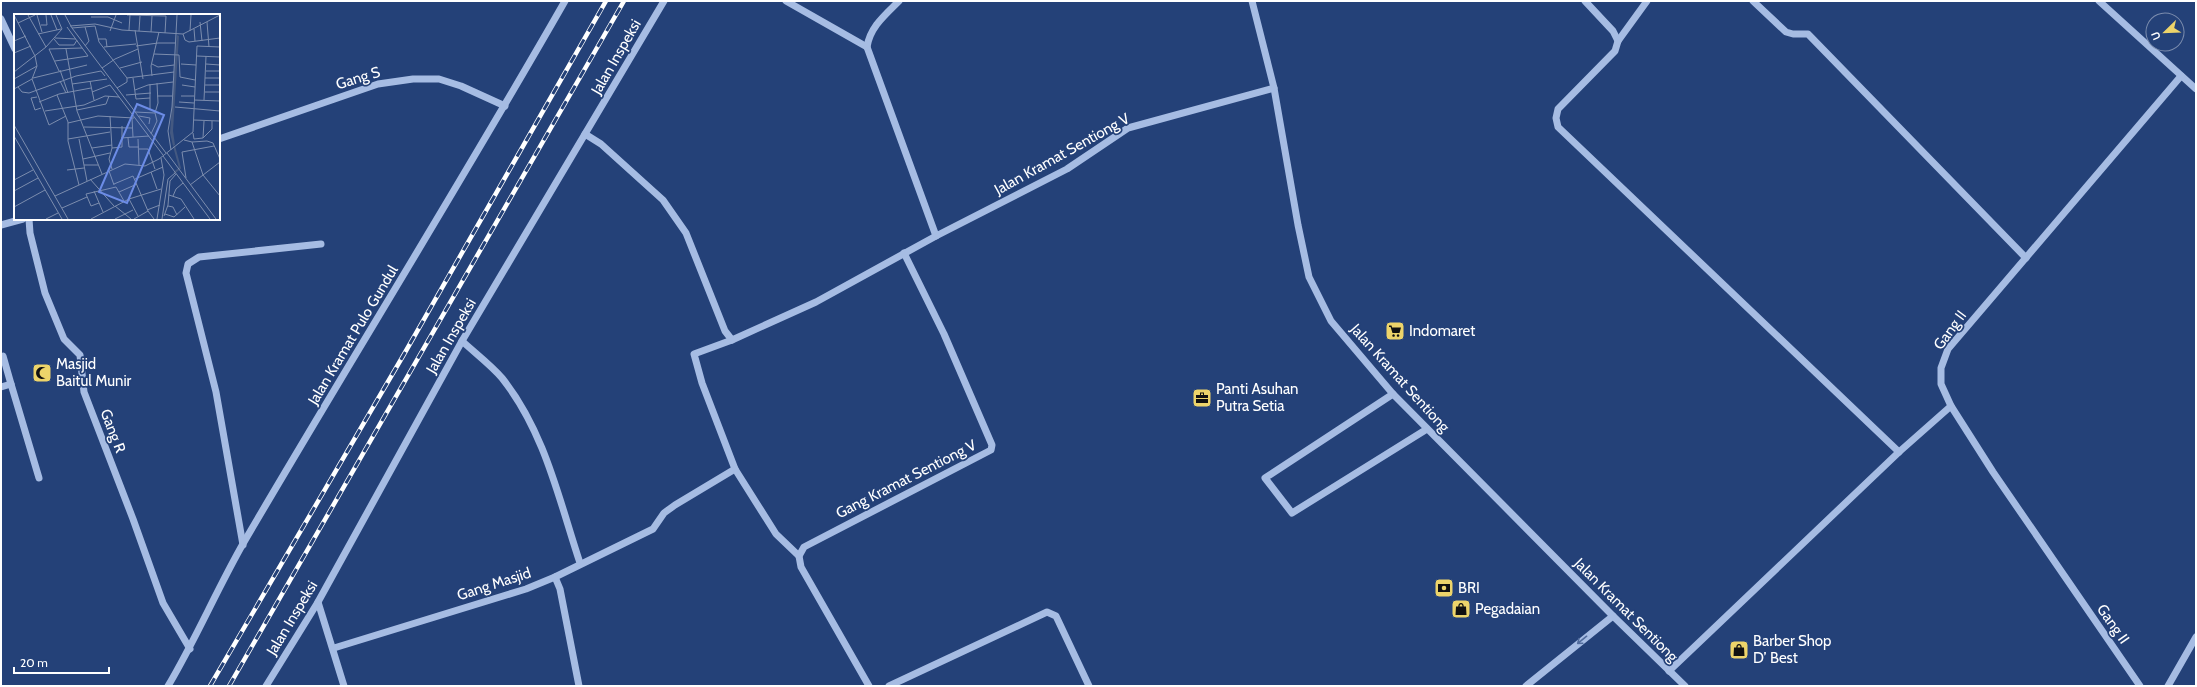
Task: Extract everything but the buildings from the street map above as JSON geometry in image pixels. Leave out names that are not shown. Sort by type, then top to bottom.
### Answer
[{"type":"street","name":"Jalan Kramat Pulo Gundul","points":[[168,686],[190,649],[243,544],[505,106],[565,1]]},
{"type":"street","name":"Jalan Inspeksi","points":[[266,686],[318,602],[462,341],[664,1]]},
{"type":"street","points":[[786,1],[867,47]]},
{"type":"street","points":[[899,1],[877,23],[868,39],[867,47],[936,236]]},
{"type":"street","name":"Jalan Kramat Sentiong","points":[[1252,1],[1274,88],[1298,225],[1309,276],[1331,321],[1393,394],[1612,616],[1685,686]]},
{"type":"street","points":[[1586,1],[1613,31],[1618,40]]},
{"type":"street","points":[[1647,1],[1618,40],[1615,51],[1558,110],[1556,118],[1558,127],[1899,452]]},
{"type":"street","points":[[1753,1],[1786,32],[1793,34],[1808,34],[2026,258]]},
{"type":"street","points":[[2099,1],[2196,89]]},
{"type":"street","points":[[1,19],[14,47]]},
{"type":"street","name":"Gang II","points":[[2140,686],[1993,472],[1951,406],[1941,384],[1940,368],[1948,349],[2180,76]]},
{"type":"street","name":"Gang S","points":[[220,139],[378,84],[413,79],[439,79],[461,86],[505,106]]},
{"type":"street","name":"Jalan Kramat Sentiong V","points":[[736,469],[694,357],[697,352],[732,340],[816,302],[904,253],[1067,168],[1128,128],[1274,88]]},
{"type":"street","points":[[585,134],[601,144],[663,200],[686,233],[725,331],[732,340]]},
{"type":"street","points":[[1,225],[19,220]]},
{"type":"street","name":"Gang R","points":[[29,220],[30,233],[45,293],[64,339],[80,355],[84,392],[134,519],[163,603],[190,649]]},
{"type":"street","points":[[243,544],[216,392],[186,273],[188,264],[199,257],[321,244]]},
{"type":"street","name":"Gang Kramat Sentiong V","points":[[798,556],[804,547],[991,450],[992,445],[944,334],[904,253]]},
{"type":"street","points":[[462,341],[502,378],[531,424],[547,460],[580,563]]},
{"type":"street","points":[[2,356],[40,478]]},
{"type":"street","points":[[1,387],[11,384]]},
{"type":"street","points":[[1393,394],[1265,478],[1292,513],[1427,428]]},
{"type":"street","points":[[1669,671],[1899,452],[1951,406]]},
{"type":"street","points":[[555,577],[580,563],[653,529],[664,514],[670,509],[736,469],[776,534],[798,556],[801,567],[869,686]]},
{"type":"street","name":"Gang Masjid","points":[[334,648],[526,589],[555,577],[560,589],[579,686]]},
{"type":"street","points":[[318,602],[334,648],[344,686]]},
{"type":"street","points":[[889,686],[1047,612],[1056,616],[1089,686]]},
{"type":"street","points":[[1526,686],[1612,616]]},
{"type":"street","points":[[2168,686],[2196,637]]},
{"type":"railway","points":[[210,686],[403,356],[606,1]]},
{"type":"railway","points":[[229,686],[624,1]]},
{"type":"place","name":"Indomaret","points":[[1395,331]]},
{"type":"place","name":"Masjid Baitul Munir","points":[[42,373]]},
{"type":"place","name":"Panti Asuhan Putra Setia","points":[[1202,398]]},
{"type":"place","name":"BRI","points":[[1444,588]]},
{"type":"place","name":"Pegadaian","points":[[1461,609]]},
{"type":"place","name":"Barber Shop D’ Best","points":[[1739,650]]}]
